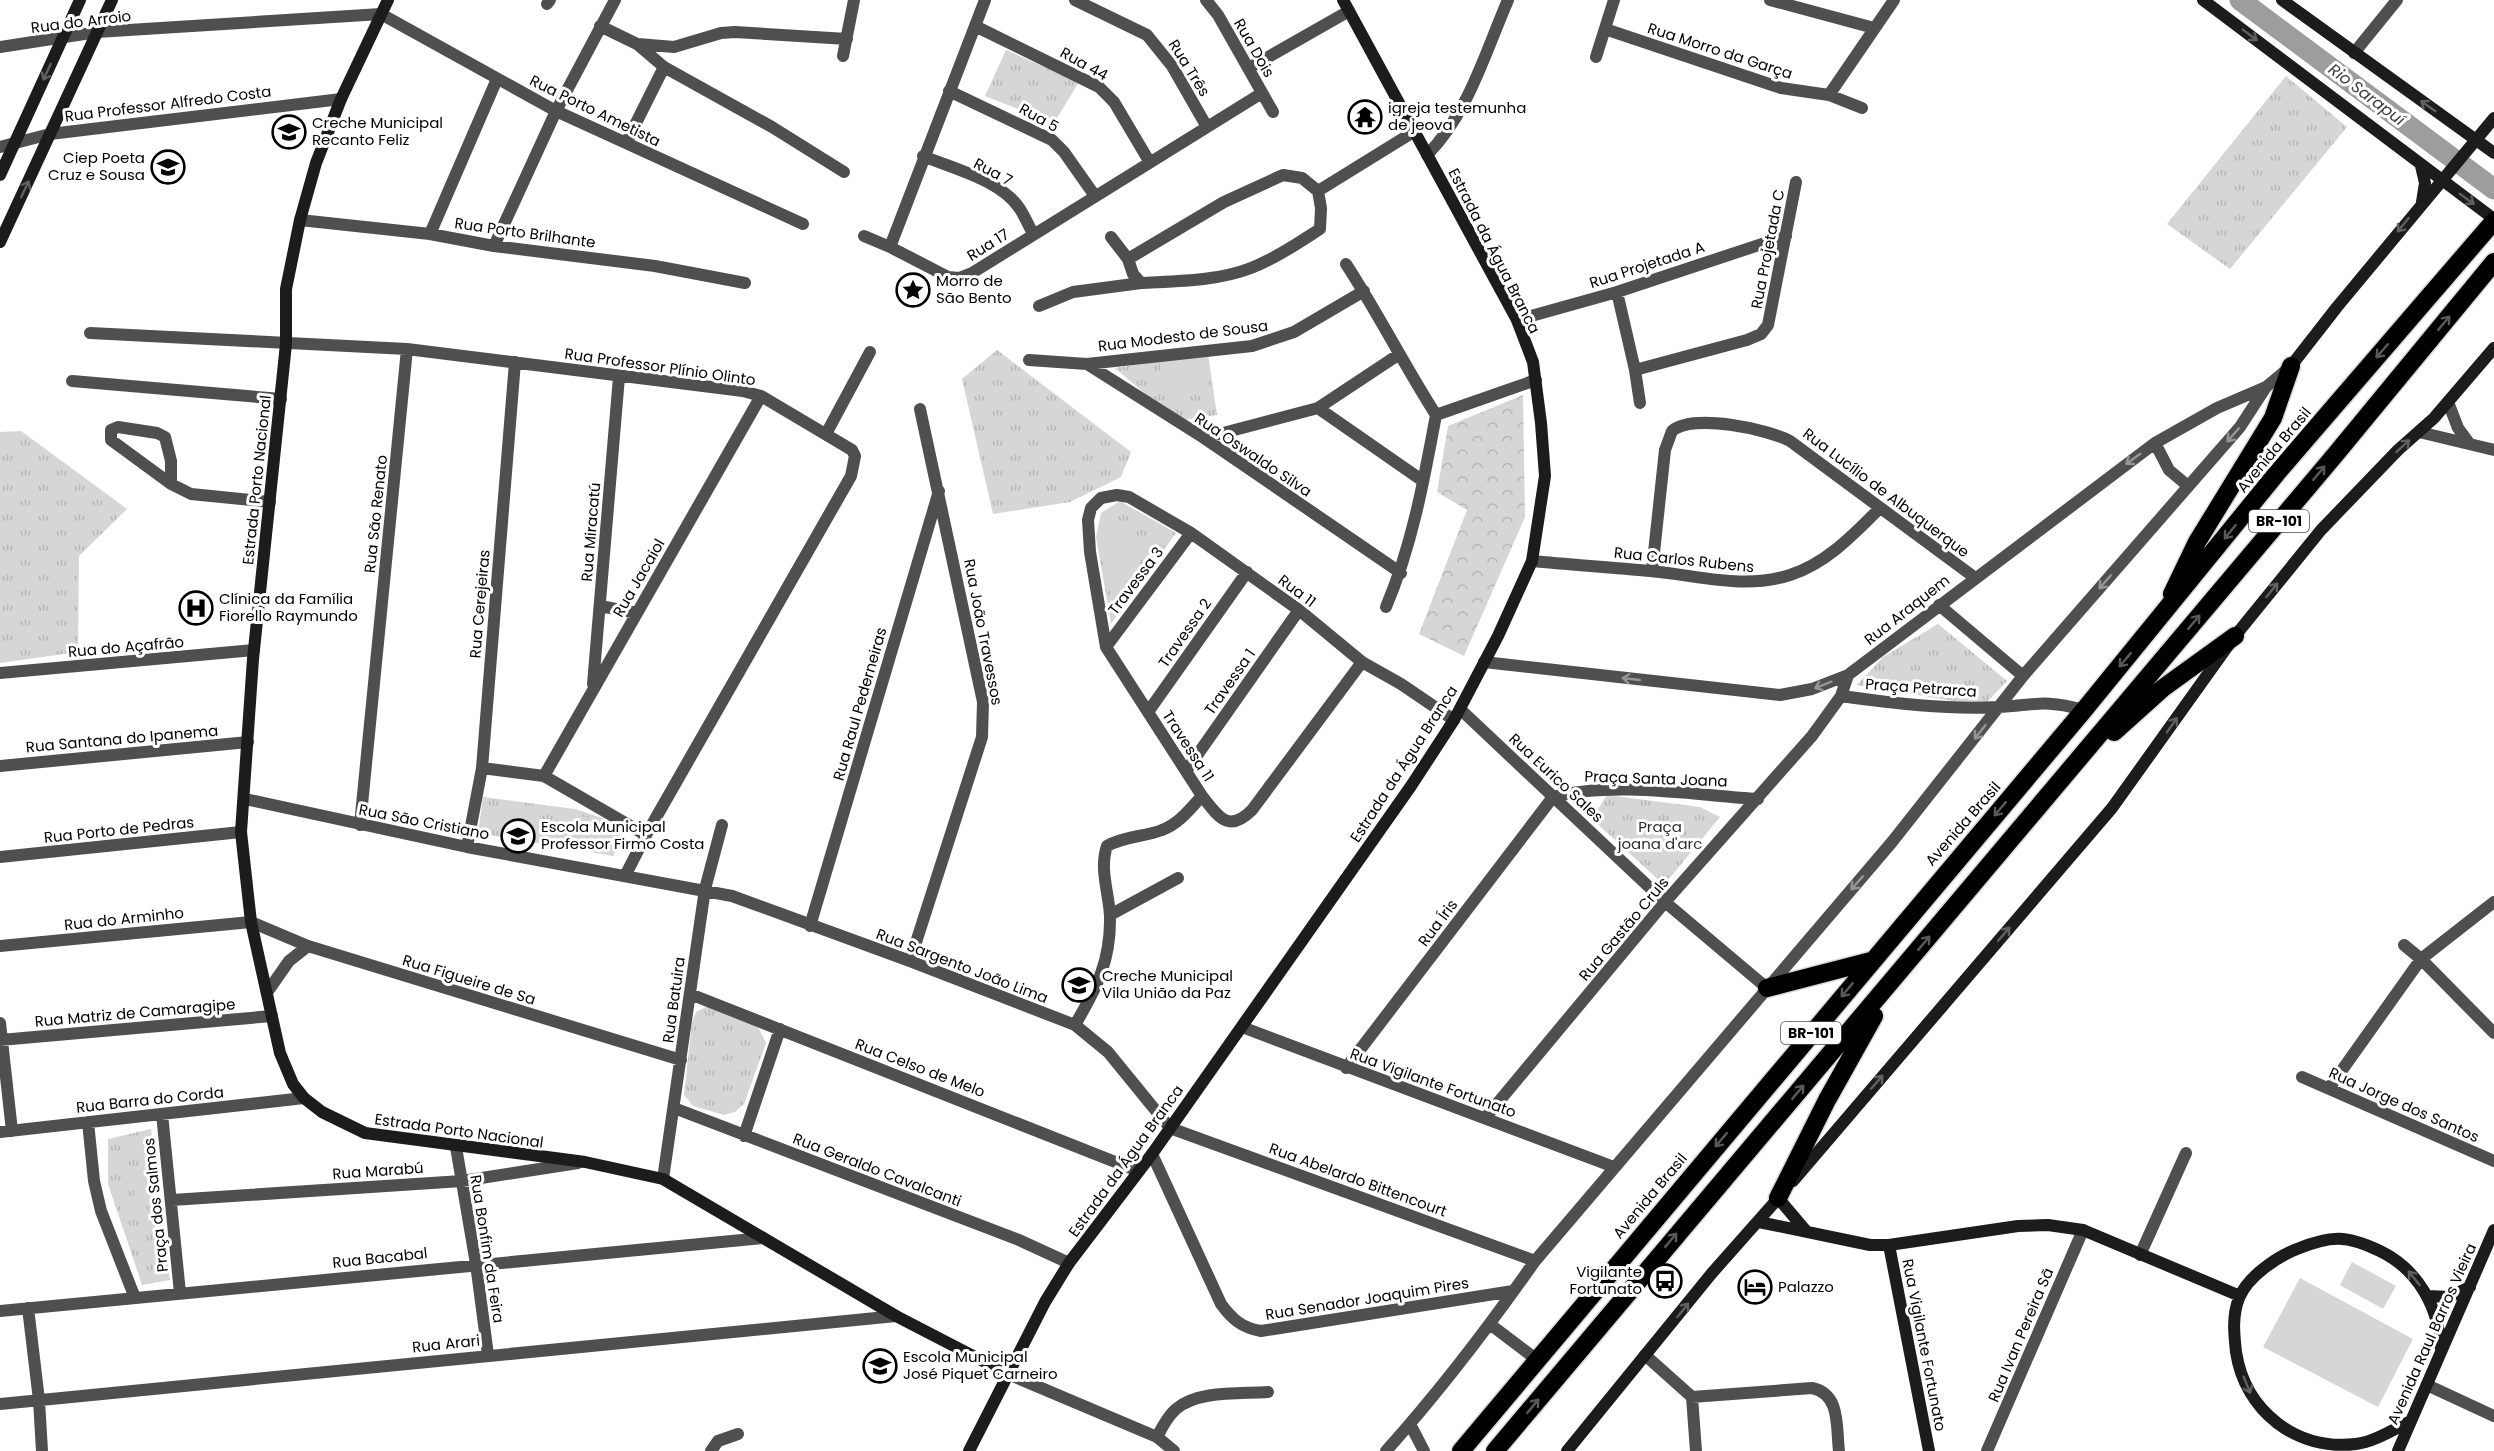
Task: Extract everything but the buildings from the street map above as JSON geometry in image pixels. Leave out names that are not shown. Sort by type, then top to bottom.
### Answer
[{"type":"highway","name":"Avenida Brasil","points":[[1461,1451],[2084,710],[2277,473],[2492,222]]},
{"type":"highway","name":"BR-101","points":[[1496,1451],[2062,780],[2494,262]]},
{"type":"highway","points":[[2163,615],[2197,542],[2273,418],[2291,366]]},
{"type":"highway","points":[[2062,780],[2163,688],[2235,636]]},
{"type":"highway","points":[[1767,988],[1871,961]]},
{"type":"highway","points":[[1778,1198],[1866,1028],[1904,968]]},
{"type":"street","points":[[0,175],[80,0]]},
{"type":"street","points":[[0,242],[112,0]]},
{"type":"street","name":"Estrada Porto Nacional","points":[[388,0],[341,99],[316,163],[300,220],[286,288],[286,344],[254,650],[241,832],[251,922],[280,1053],[293,1084],[304,1098],[322,1112],[365,1133],[456,1147],[585,1162],[663,1179],[896,1316],[1008,1374],[1156,1437],[1174,1451]]},
{"type":"street","points":[[494,246],[556,111],[615,0]]},
{"type":"street","points":[[843,56],[854,0]]},
{"type":"street","points":[[864,236],[890,247],[923,156],[986,0]]},
{"type":"street","name":"Rua Três","points":[[1075,0],[1147,35],[1159,47],[1207,126]]},
{"type":"street","name":"Rua Dois","points":[[1206,0],[1273,112]]},
{"type":"street","points":[[1427,155],[1440,142],[1461,108],[1508,0]]},
{"type":"street","points":[[1596,57],[1614,0]]},
{"type":"street","points":[[1770,0],[1874,28]]},
{"type":"street","points":[[1829,95],[1894,0]]},
{"type":"street","points":[[2203,0],[2441,180],[2492,222]]},
{"type":"street","points":[[2282,0],[2461,129],[2471,144],[2494,153]]},
{"type":"street","points":[[2354,53],[2397,0]]},
{"type":"street","points":[[1249,69],[1346,6]]},
{"type":"street","name":"Estrada da Água Branca","points":[[969,1451],[1069,1263],[1152,1154],[1454,720],[1532,561],[1545,476],[1533,362],[1517,320],[1346,6]]},
{"type":"street","name":"Rua do Arroio","points":[[0,47],[62,40],[97,33],[381,14]]},
{"type":"street","name":"Rua Porto Ametista","points":[[381,14],[556,111],[803,224]]},
{"type":"street","points":[[600,26],[637,44],[664,67],[747,112],[844,172]]},
{"type":"street","name":"Rua 44","points":[[975,26],[1099,87],[1114,102],[1149,161]]},
{"type":"street","name":"Rua Morro da Garça","points":[[1605,29],[1781,88],[1829,95],[1862,108]]},
{"type":"street","points":[[637,44],[666,48],[721,33],[735,32],[847,39]]},
{"type":"street","points":[[626,142],[664,67]]},
{"type":"street","points":[[430,234],[497,79]]},
{"type":"street","name":"Rua 5","points":[[949,92],[1052,140],[1064,152],[1095,196]]},
{"type":"street","name":"Rua 17","points":[[890,247],[948,277],[959,278],[972,273],[1149,161],[1262,93]]},
{"type":"street","name":"Rua Professor Alfredo Costa","points":[[0,147],[50,134],[341,99]]},
{"type":"street","points":[[2461,129],[2490,122]]},
{"type":"street","points":[[2291,366],[2422,202],[2490,122]]},
{"type":"street","points":[[1318,191],[1415,131]]},
{"type":"street","name":"Rua 7","points":[[923,156],[996,187],[1010,197],[1020,209],[1033,234]]},
{"type":"street","points":[[2421,165],[2425,183],[2422,202]]},
{"type":"street","points":[[1039,306],[1073,292],[1141,283],[1187,281],[1249,269],[1269,261],[1320,229],[1322,208],[1318,191],[1302,178],[1283,176],[1224,202],[1128,259]]},
{"type":"street","name":"Rua Projetada C","points":[[1635,370],[1748,340],[1761,333],[1768,325],[1796,182]]},
{"type":"street","name":"Rua Porto Brilhante","points":[[300,220],[430,234],[494,246],[655,266],[744,284]]},
{"type":"street","name":"Rua Projetada A","points":[[1517,320],[1617,292],[1786,236]]},
{"type":"street","points":[[1111,237],[1128,259],[1133,274],[1141,283]]},
{"type":"street","points":[[1346,264],[1364,291],[1398,355],[1436,415],[1401,573],[1386,607]]},
{"type":"street","name":"Rua Modesto de Sousa","points":[[1029,360],[1087,364],[1252,346],[1294,332],[1364,291]]},
{"type":"street","points":[[1617,292],[1640,403]]},
{"type":"street","name":"Rua Professor Plínio Olinto","points":[[90,333],[407,349],[619,378],[726,389],[761,396],[852,450],[855,456],[851,476],[646,835],[626,876]]},
{"type":"street","points":[[1567,1451],[1712,1273],[1759,1222],[2112,808],[2235,636],[2321,530],[2448,402],[2494,348]]},
{"type":"street","name":"Rua São Renato","points":[[360,825],[407,349]]},
{"type":"street","points":[[826,435],[870,352]]},
{"type":"street","points":[[1203,438],[1318,408],[1398,355]]},
{"type":"street","name":"Rua Cerejeiras","points":[[467,846],[482,768],[515,362]]},
{"type":"street","name":"Rua Oswaldo Silva","points":[[1087,364],[1203,438],[1401,573]]},
{"type":"street","name":"Rua Araquem","points":[[1484,662],[1780,695],[1812,689],[1848,675],[2155,443],[2217,408],[2266,387],[2291,366]]},
{"type":"street","name":"Rua Miracatú","points":[[593,690],[619,378]]},
{"type":"street","points":[[1436,415],[1536,380]]},
{"type":"street","points":[[72,381],[281,399]]},
{"type":"street","points":[[1386,1451],[1491,1325],[1534,1261],[1892,842],[2023,676],[2240,427],[2266,387]]},
{"type":"street","name":"Rua Jacaiol","points":[[544,776],[761,396]]},
{"type":"street","points":[[2448,402],[2458,428],[2469,443]]},
{"type":"street","points":[[1318,408],[1423,481]]},
{"type":"street","name":"Rua João Travessos","points":[[910,961],[982,737],[984,721],[983,702],[920,409]]},
{"type":"street","name":"Rua Lucílio de Albuquerque","points":[[1652,571],[1665,450],[1672,431],[1688,423],[1735,426],[1777,434],[1790,441],[1974,578]]},
{"type":"street","points":[[171,484],[171,461],[165,437],[157,433],[118,427],[111,430],[111,440],[171,484],[191,494],[270,502]]},
{"type":"street","points":[[2419,432],[2494,450]]},
{"type":"street","points":[[2155,443],[2169,470],[2188,486]]},
{"type":"street","name":"Rua Raul Pederneiras","points":[[810,926],[939,490]]},
{"type":"street","name":"Rua 11","points":[[1117,495],[1142,502],[1191,533],[1299,610],[1362,662],[1401,684],[1454,720]]},
{"type":"street","name":"Travessa 11","points":[[1117,495],[1101,498],[1091,508],[1088,520],[1090,552],[1106,647],[1202,796],[1217,815],[1233,823],[1242,820],[1362,662]]},
{"type":"street","name":"Rua Carlos Rubens","points":[[1532,561],[1652,571],[1749,583],[1769,581],[1792,574],[1825,557],[1843,545],[1880,508]]},
{"type":"street","name":"Travessa 3","points":[[1106,647],[1191,533]]},
{"type":"street","name":"Travessa 2","points":[[1148,712],[1246,573]]},
{"type":"street","points":[[1940,605],[2023,676]]},
{"type":"street","points":[[600,606],[637,613]]},
{"type":"street","name":"Travessa 1","points":[[1186,771],[1299,610]]},
{"type":"street","name":"Rua do Açafrão","points":[[0,673],[254,650]]},
{"type":"street","name":"Rua Gastão Cruls","points":[[1486,1117],[1665,902],[1812,736],[1841,696],[1848,675]]},
{"type":"street","name":"Praça Petrarca","points":[[1841,696],[1959,707],[1999,707],[2055,702],[2084,710]]},
{"type":"street","name":"Rua Eurico Sales","points":[[1460,709],[1665,902],[1767,988]]},
{"type":"street","name":"Rua Santana do Ipanema","points":[[0,766],[248,742]]},
{"type":"street","points":[[482,768],[544,776],[646,835]]},
{"type":"street","name":"Praça Santa Joana","points":[[1553,797],[1576,791],[1602,790],[1758,799]]},
{"type":"street","points":[[1075,1025],[1106,965],[1110,915],[1104,864],[1107,846],[1116,841],[1162,830],[1173,825],[1202,796]]},
{"type":"street","name":"Rua Íris","points":[[1346,1068],[1553,797]]},
{"type":"street","name":"Rua São Cristiano","points":[[245,799],[467,846],[705,889]]},
{"type":"street","name":"Rua Batuira","points":[[663,1179],[705,889],[722,825]]},
{"type":"street","name":"Rua Porto de Pedras","points":[[0,857],[241,832]]},
{"type":"street","points":[[1110,915],[1179,878]]},
{"type":"street","name":"Rua Sargento João Lima","points":[[705,889],[732,896],[910,961],[1075,1025],[1108,1052],[1170,1128]]},
{"type":"street","points":[[2330,1088],[2421,958],[2494,902]]},
{"type":"street","name":"Rua do Arminho","points":[[0,946],[251,922]]},
{"type":"street","name":"Rua Figueire de Sa","points":[[251,922],[308,946],[681,1060]]},
{"type":"street","points":[[2404,945],[2421,958],[2494,1033]]},
{"type":"street","points":[[268,991],[289,961],[308,946]]},
{"type":"street","name":"Rua Celso de Melo","points":[[690,994],[1138,1171]]},
{"type":"street","name":"Rua Matriz de Camaragipe","points":[[1,1040],[272,1016]]},
{"type":"street","points":[[0,1023],[6,1131]]},
{"type":"street","name":"Rua Vigilante Fortunato","points":[[1242,1027],[1614,1167]]},
{"type":"street","points":[[744,1136],[780,1029]]},
{"type":"street","name":"Rua Jorge dos Santos","points":[[2302,1077],[2494,1161]]},
{"type":"street","name":"Rua Barra do Corda","points":[[6,1131],[304,1098]]},
{"type":"street","name":"Rua Geraldo Cavalcanti","points":[[674,1108],[1019,1240],[1069,1263]]},
{"type":"street","name":"Praça dos Salmos","points":[[162,1113],[180,1293]]},
{"type":"street","points":[[88,1122],[94,1182],[101,1211],[135,1298]]},
{"type":"street","name":"Rua Abelardo Bittencourt","points":[[1170,1128],[1534,1261]]},
{"type":"street","name":"Rua Bonfim da Feira","points":[[456,1147],[476,1264],[488,1355]]},
{"type":"street","points":[[2140,1255],[2186,1153]]},
{"type":"street","name":"Rua Senador Joaquim Pires","points":[[1152,1154],[1221,1304],[1231,1317],[1248,1329],[1261,1331],[1514,1291]]},
{"type":"street","name":"Rua Marabú","points":[[172,1200],[462,1181],[585,1162]]},
{"type":"street","points":[[1778,1198],[1806,1231]]},
{"type":"street","points":[[1759,1222],[1870,1245],[1889,1245],[2018,1226],[2048,1225],[2083,1230],[2240,1296]]},
{"type":"street","name":"Rua Ivan Pereira Sã","points":[[1987,1451],[2083,1230]]},
{"type":"street","name":"Avenida Raul Barros Vieira","points":[[2398,1451],[2494,1230]]},
{"type":"street","name":"Rua Bacabal","points":[[0,1311],[763,1238]]},
{"type":"street","points":[[2411,1421],[2363,1447],[2326,1445],[2295,1436],[2269,1418],[2249,1393],[2238,1362],[2233,1328],[2240,1296],[2261,1271],[2289,1252],[2325,1238],[2359,1241],[2386,1254],[2409,1271],[2428,1296],[2440,1331],[2441,1350]]},
{"type":"street","name":"Rua Vigilante Fortunato","points":[[1889,1245],[1929,1451]]},
{"type":"street","points":[[2428,1296],[2449,1297],[2470,1287]]},
{"type":"street","points":[[27,1308],[39,1400],[42,1451]]},
{"type":"street","name":"Rua Arari","points":[[0,1404],[896,1316]]},
{"type":"street","points":[[1491,1325],[1536,1359]]},
{"type":"street","points":[[1645,1355],[1692,1397],[1696,1451]]},
{"type":"street","points":[[2427,1385],[2494,1416]]},
{"type":"street","points":[[1692,1397],[1812,1388],[1821,1390],[1833,1402],[1839,1451]]},
{"type":"street","points":[[1156,1437],[1174,1410],[1186,1402],[1201,1398],[1268,1392]]},
{"type":"street","points":[[1410,1424],[1424,1451]]},
{"type":"street","points":[[711,1451],[718,1441],[738,1434]]},
{"type":"green space","points":[[1006,50],[1079,82],[1054,123],[985,96]]},
{"type":"green space","points":[[2286,76],[2347,127],[2230,269],[2167,224]]},
{"type":"green space","points":[[997,350],[1131,452],[1121,477],[1070,502],[993,514],[962,379]]},
{"type":"green space","points":[[1208,353],[1217,415],[1177,421],[1115,368]]},
{"type":"green space","points":[[1204,360],[1205,385],[1161,386],[1160,361]]},
{"type":"green space","points":[[1523,395],[1525,517],[1464,656],[1419,634],[1467,510],[1437,492],[1448,426]]},
{"type":"green space","points":[[21,431],[127,509],[79,556],[78,652],[0,663],[0,432]]},
{"type":"green space","points":[[1120,501],[1176,533],[1111,624],[1096,537],[1101,513]]},
{"type":"green space","points":[[1134,525],[1142,578],[1108,584],[1099,531]]},
{"type":"green space","points":[[1938,624],[2007,681],[1983,706],[1857,685],[1883,657]]},
{"type":"green space","name":"Praça joana d'arc","points":[[1607,795],[1700,807],[1720,817],[1664,885],[1592,819]]},
{"type":"green space","points":[[483,797],[575,809],[623,825],[614,856],[489,835],[479,827]]},
{"type":"green space","points":[[503,803],[535,811],[530,833],[498,826]]},
{"type":"green space","points":[[578,815],[619,826],[612,856],[570,845]]},
{"type":"green space","points":[[706,1007],[713,1007],[757,1025],[766,1043],[744,1104],[735,1112],[724,1115],[693,1106],[684,1095],[692,1022],[696,1012]]},
{"type":"green space","points":[[151,1129],[170,1280],[142,1285],[108,1184],[108,1139]]},
{"type":"green space","points":[[151,1172],[156,1205],[136,1208],[132,1174]]},
{"type":"green space","points":[[2352,1262],[2396,1286],[2383,1309],[2340,1285]]},
{"type":"green space","points":[[2300,1278],[2413,1339],[2378,1407],[2263,1347]]},
{"type":"waterway","name":"Rio Sarapuí","points":[[2240,0],[2494,189]]},
{"type":"place","name":"igreja testemunha de jeova","points":[[1365,117]]},
{"type":"place","name":"Creche Municipal Recanto Feliz","points":[[289,132]]},
{"type":"place","name":"Ciep Poeta Cruz e Sousa","points":[[168,167]]},
{"type":"place","name":"Morro de São Bento","points":[[913,290]]},
{"type":"place","name":"Clínica da Família Fiorello Raymundo","points":[[196,608]]},
{"type":"place","name":"Escola Municipal Professor Firmo Costa","points":[[518,836]]},
{"type":"place","name":"Creche Municipal Vila União da Paz","points":[[1079,985]]},
{"type":"place","name":"Vigilante Fortunato","points":[[1665,1281]]},
{"type":"place","name":"Palazzo","points":[[1755,1287]]},
{"type":"place","name":"Escola Municipal José Piquet Carneiro","points":[[880,1366]]}]
